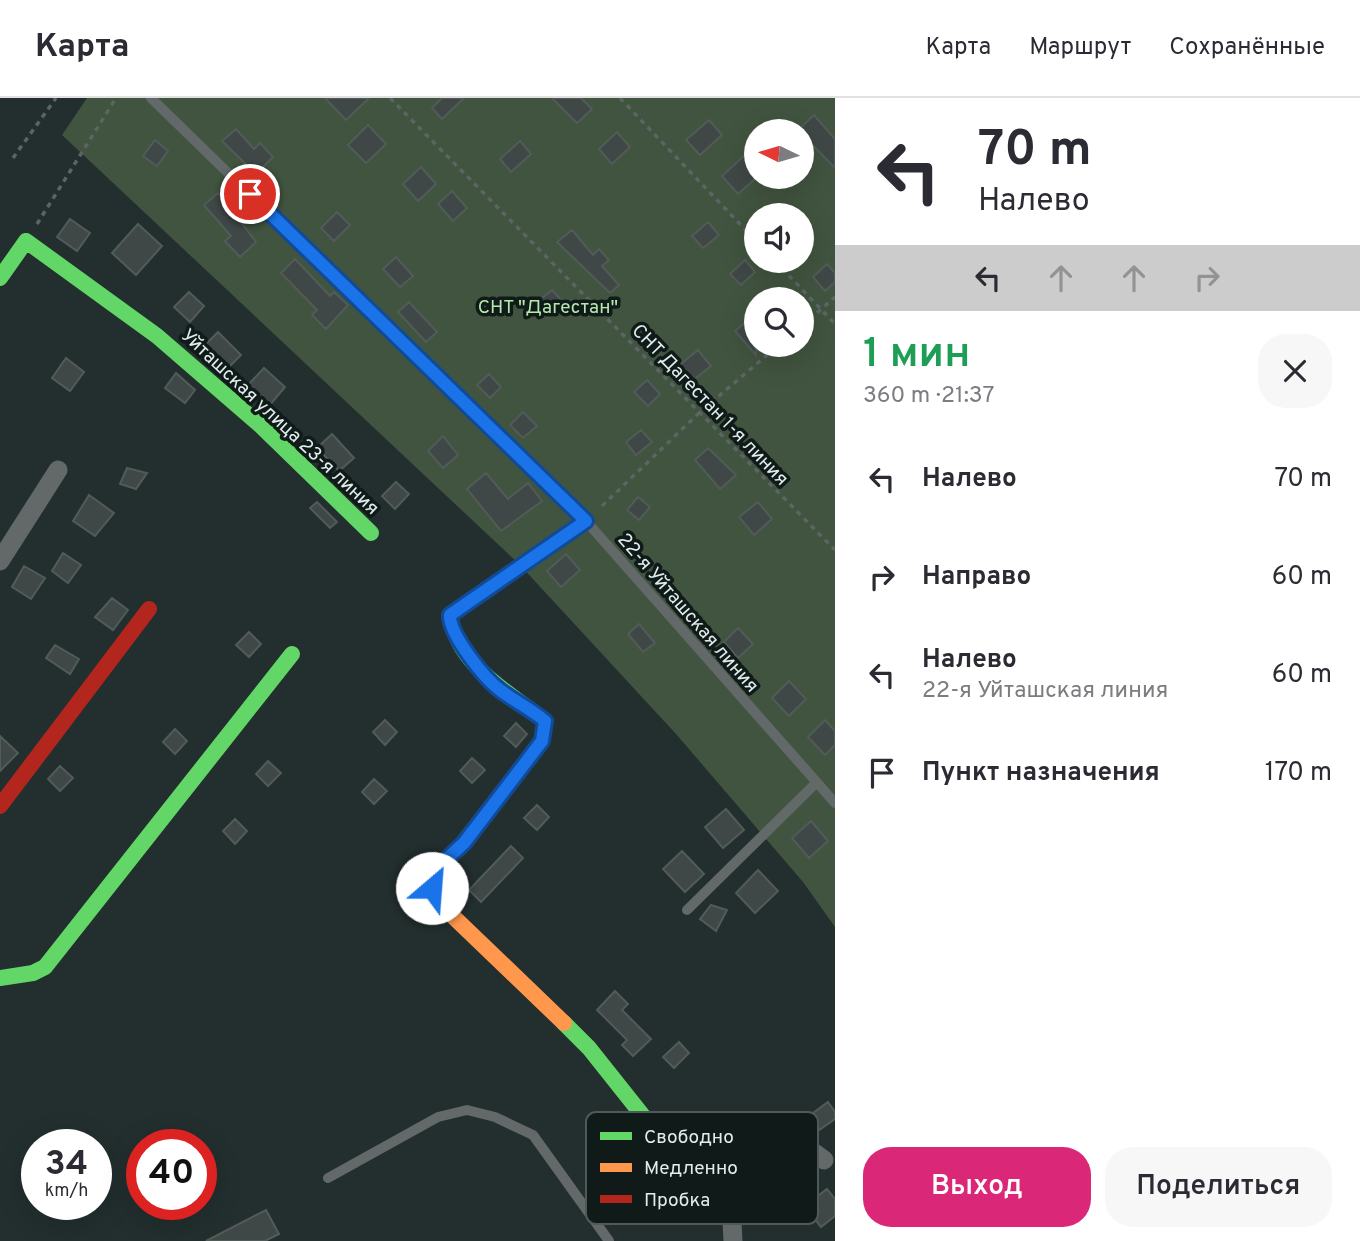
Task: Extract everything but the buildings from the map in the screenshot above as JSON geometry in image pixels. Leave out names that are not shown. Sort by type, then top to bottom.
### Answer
[{"type":"street","points":[[0,278],[26,241]]},
{"type":"street","name":"Уйташская улица 23-я линия","points":[[26,241],[157,336],[261,426],[371,533]]},
{"type":"street","points":[[0,561],[58,470]]},
{"type":"street","points":[[586,521],[450,615],[449,624],[456,637],[498,688],[545,721],[546,730],[542,741],[464,843],[437,868],[432,888],[437,901],[589,1048],[640,1112]]},
{"type":"street","points":[[0,807],[149,608]]},
{"type":"street","points":[[0,978],[33,973],[45,967],[292,654]]},
{"type":"street","points":[[818,1156],[824,1160]]},
{"type":"lane","name":"22-я Уйташская линия","points":[[151,98],[586,521],[835,803]]},
{"type":"lane","points":[[687,910],[816,783]]},
{"type":"lane","points":[[328,1178],[438,1117],[467,1110],[495,1117],[533,1135],[586,1209]]},
{"type":"lane","points":[[597,1224],[609,1241]]},
{"type":"path","points":[[13,158],[56,98]]},
{"type":"path","points":[[26,241],[116,98]]},
{"type":"path","name":"СНТ Дагестан 1-я линия","points":[[390,98],[835,550]]},
{"type":"path","points":[[620,98],[744,228]]},
{"type":"path","points":[[786,273],[835,324]]},
{"type":"path","points":[[814,316],[835,297]]},
{"type":"path","points":[[586,521],[699,412],[765,357]]},
{"type":"green space","name":"СНТ \"Дагестан\"","points":[[87,98],[835,98],[835,927],[803,882],[676,734],[519,564],[62,135]]},
{"type":"traffic: fast","points":[[0,278],[26,241],[157,336],[261,426],[371,533]]},
{"type":"traffic: fast","points":[[460,847],[542,741],[545,721],[474,664],[455,633],[450,615],[586,521]]},
{"type":"traffic: fast","points":[[0,978],[33,973],[45,967],[292,654]]},
{"type":"traffic: fast","points":[[564,1023],[589,1048],[640,1112]]},
{"type":"traffic: slow","points":[[460,847],[442,864],[435,877],[434,892],[437,901],[564,1023]]},
{"type":"traffic: jam","points":[[0,806],[149,609]]},
{"type":"route","points":[[250,194],[586,521],[528,564],[450,615],[449,624],[456,637],[498,688],[545,721],[546,730],[542,741],[464,843],[437,868],[432,888]]}]
